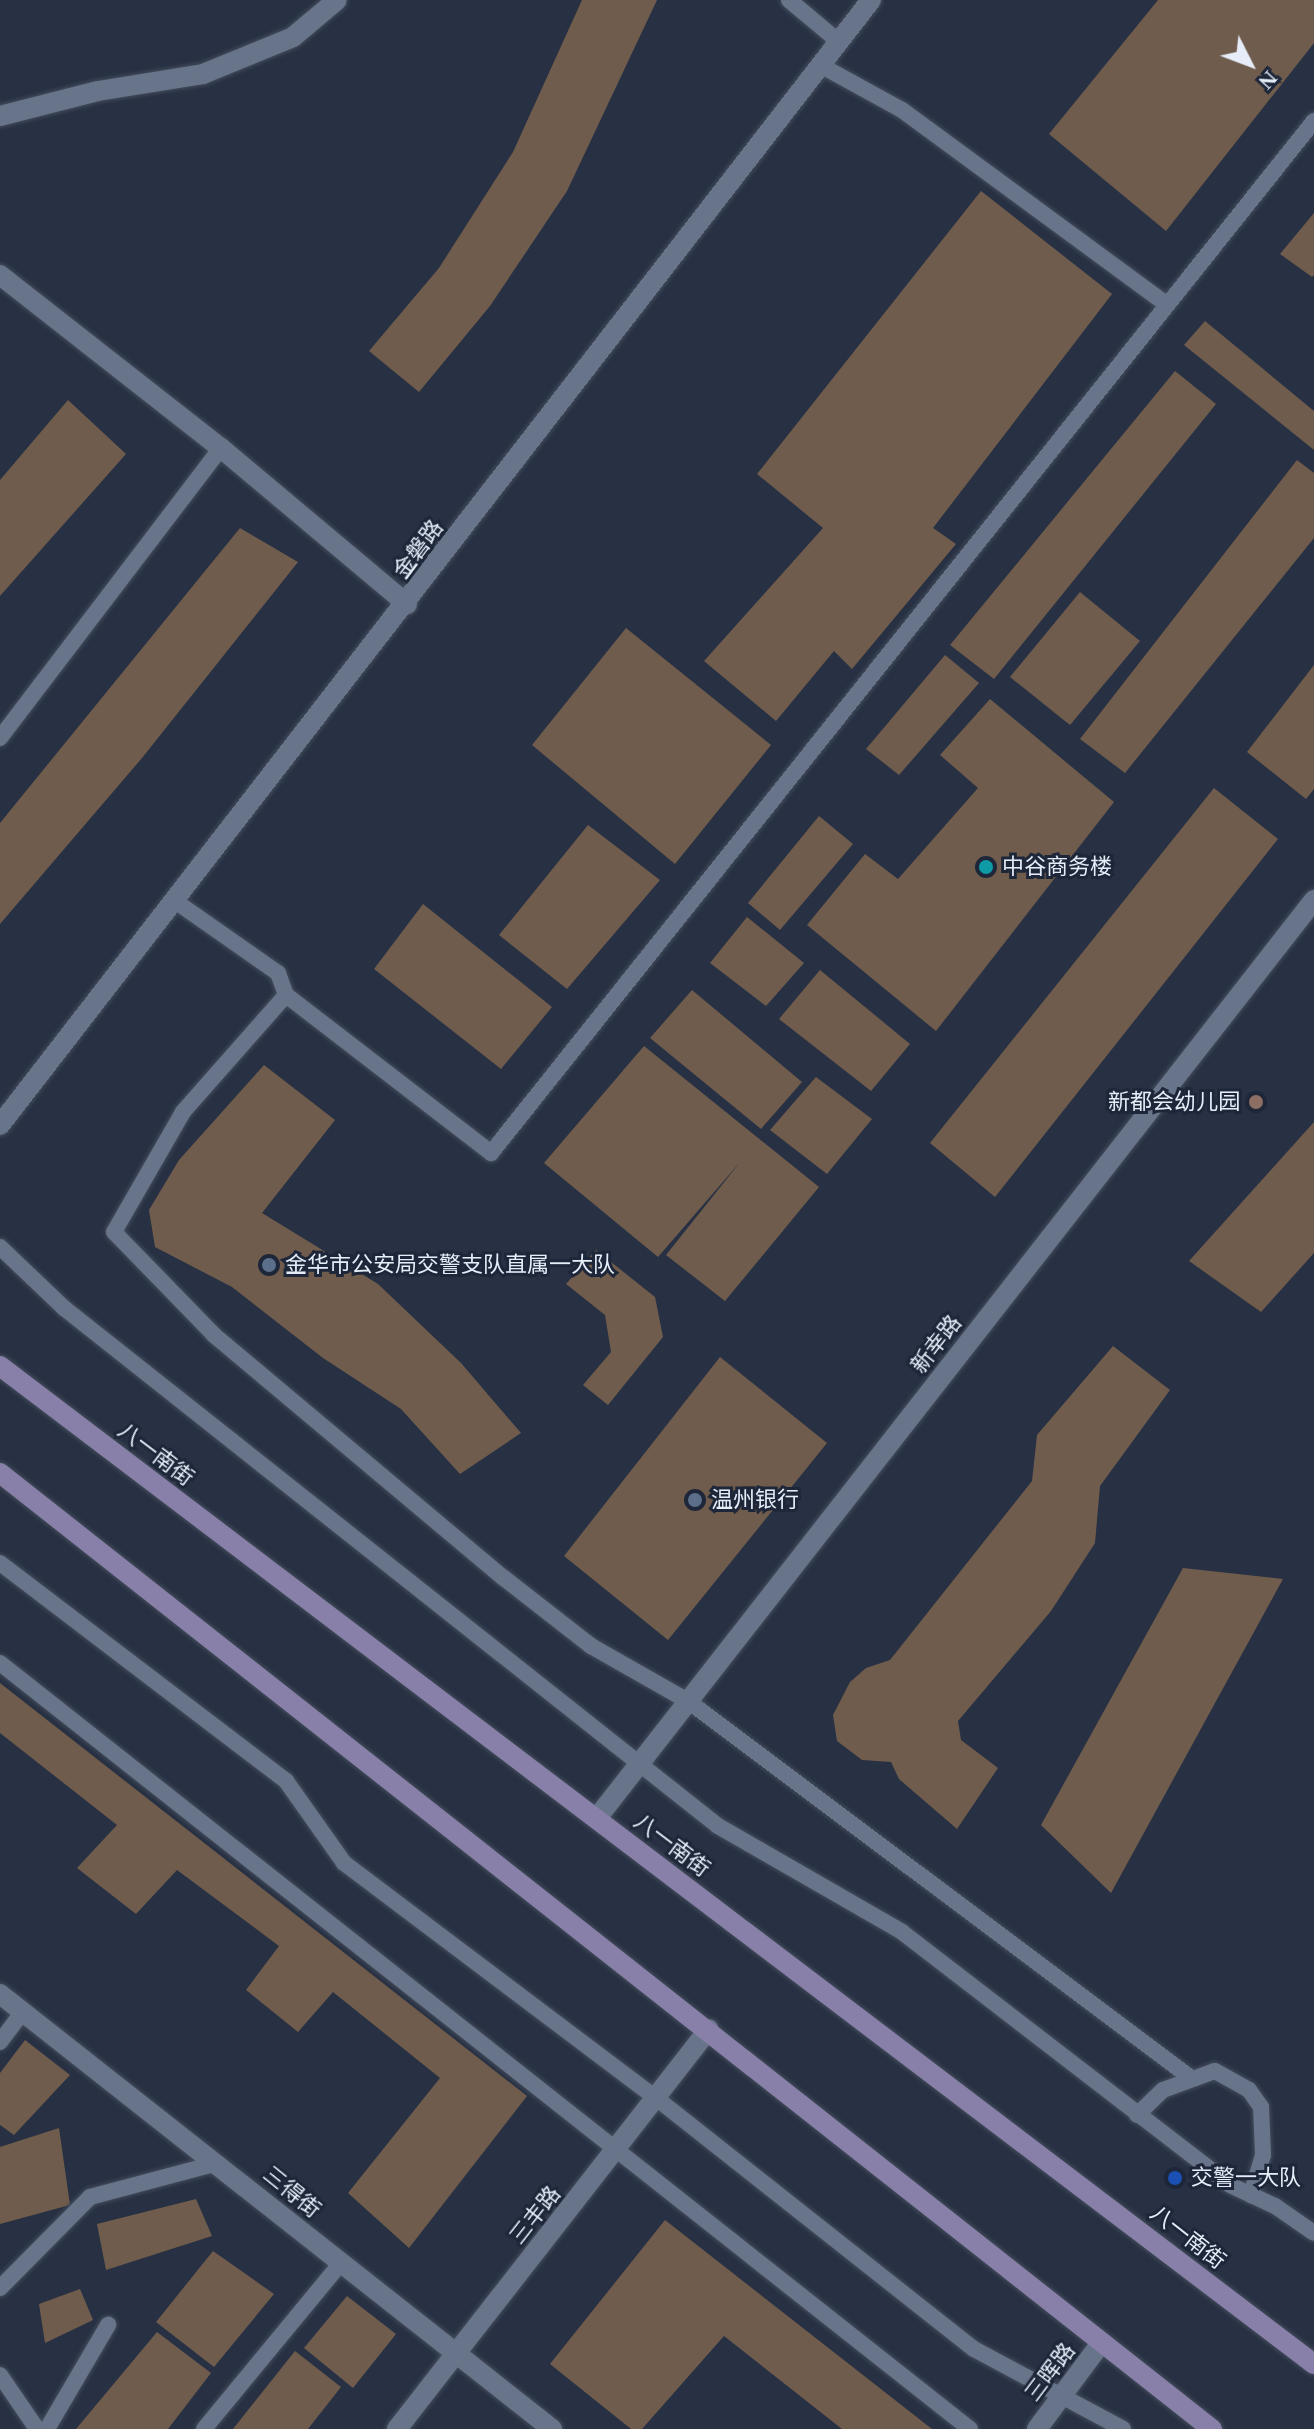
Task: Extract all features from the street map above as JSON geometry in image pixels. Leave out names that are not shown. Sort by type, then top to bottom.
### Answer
[{"type":"main road","name":"八一南街","points":[[0,1366],[1314,2364]]},
{"type":"main road","points":[[0,1473],[709,2029],[1212,2429]]},
{"type":"street","points":[[0,116],[98,91],[203,74],[293,37],[337,0]]},
{"type":"street","name":"金磐路","points":[[0,1125],[407,604],[866,1]]},
{"type":"street","points":[[0,275],[221,448],[407,604]]},
{"type":"street","name":"新幸路","points":[[597,1818],[1314,900]]},
{"type":"street","name":"三得街","points":[[0,1994],[552,2429]]},
{"type":"street","name":"三丰路","points":[[397,2429],[709,2029]]},
{"type":"street","name":"三晖路","points":[[1037,2429],[1101,2343]]},
{"type":"lane","points":[[789,0],[838,41]]},
{"type":"lane","points":[[820,65],[902,110],[1165,303]]},
{"type":"lane","points":[[175,901],[278,973],[286,995],[491,1153],[1165,303],[1314,121]]},
{"type":"lane","points":[[0,738],[221,448]]},
{"type":"lane","points":[[286,995],[183,1112],[114,1232],[214,1335],[403,1496],[591,1646],[688,1701],[1191,2078]]},
{"type":"lane","points":[[0,1247],[64,1308],[718,1826],[902,1932],[1230,2185],[1314,2233]]},
{"type":"lane","points":[[0,1563],[286,1781],[344,1863],[656,2098],[974,2349],[1123,2429]]},
{"type":"lane","points":[[0,1663],[618,2147],[970,2429]]},
{"type":"lane","points":[[0,2042],[23,2012]]},
{"type":"lane","points":[[1137,2115],[1163,2090],[1215,2071],[1249,2090],[1261,2107],[1263,2155],[1251,2195]]},
{"type":"lane","points":[[0,2288],[90,2197],[218,2163]]},
{"type":"lane","points":[[204,2429],[341,2263]]},
{"type":"lane","points":[[47,2429],[108,2325]]},
{"type":"lane","points":[[0,2375],[37,2429]]},
{"type":"building","points":[[582,0],[657,0],[567,191],[490,306],[419,392],[369,351],[439,268],[513,152]]},
{"type":"building","points":[[1158,0],[1314,0],[1314,43],[1166,231],[1049,134]]},
{"type":"building","points":[[981,191],[1112,294],[933,528],[956,544],[852,669],[834,651],[776,721],[704,661],[823,528],[757,474]]},
{"type":"building","points":[[1314,213],[1314,275],[1312,277],[1280,254]]},
{"type":"building","points":[[1205,321],[1314,411],[1314,450],[1184,345]]},
{"type":"building","points":[[1175,371],[1216,404],[994,679],[950,645]]},
{"type":"building","points":[[68,400],[126,454],[0,596],[0,480]]},
{"type":"building","points":[[1297,460],[1314,473],[1314,538],[1125,773],[1080,739]]},
{"type":"building","points":[[240,528],[298,562],[142,758],[0,924],[0,823]]},
{"type":"building","points":[[1080,592],[1140,641],[1070,725],[1010,677]]},
{"type":"building","points":[[626,628],[771,745],[675,864],[532,745]]},
{"type":"building","points":[[945,655],[979,683],[899,775],[866,749]]},
{"type":"building","points":[[1314,665],[1314,789],[1306,799],[1247,752]]},
{"type":"building","name":"中谷商务楼","points":[[990,699],[1114,802],[936,1031],[807,925],[865,854],[898,879],[978,788],[940,755]]},
{"type":"building","points":[[1214,788],[1278,839],[995,1197],[930,1143]]},
{"type":"building","points":[[819,816],[853,844],[780,930],[748,903]]},
{"type":"building","points":[[588,825],[660,880],[567,989],[499,935]]},
{"type":"building","points":[[423,904],[552,1007],[501,1069],[374,969]]},
{"type":"building","points":[[747,917],[804,963],[766,1006],[710,963]]},
{"type":"building","points":[[820,970],[910,1044],[871,1091],[779,1019]]},
{"type":"building","points":[[692,990],[802,1082],[761,1129],[650,1038]]},
{"type":"building","points":[[644,1046],[819,1187],[725,1301],[666,1255],[741,1161],[658,1257],[544,1163]]},
{"type":"building","name":"金华市公安局交警支队直属一大队","points":[[264,1065],[335,1120],[262,1213],[378,1284],[461,1363],[521,1433],[460,1474],[401,1409],[323,1358],[232,1287],[155,1247],[149,1210],[179,1160]]},
{"type":"building","points":[[816,1077],[872,1119],[827,1174],[770,1130]]},
{"type":"building","points":[[1314,1122],[1314,1253],[1261,1312],[1189,1261]]},
{"type":"building","points":[[596,1250],[655,1297],[663,1337],[608,1405],[583,1385],[611,1352],[605,1315],[566,1284]]},
{"type":"building","points":[[1113,1346],[1170,1390],[1100,1486],[1095,1543],[1051,1611],[958,1721],[961,1740],[998,1768],[957,1829],[899,1779],[891,1762],[862,1760],[837,1741],[833,1715],[850,1682],[866,1668],[890,1660],[1032,1481],[1037,1435]]},
{"type":"building","name":"温州银行","points":[[720,1357],[827,1443],[668,1640],[564,1556]]},
{"type":"building","points":[[1183,1568],[1283,1579],[1111,1893],[1041,1825]]},
{"type":"building","points":[[0,1683],[527,2096],[409,2248],[348,2193],[440,2078],[333,1992],[298,2032],[246,1990],[279,1946],[177,1870],[136,1914],[77,1868],[117,1825],[0,1733]]},
{"type":"building","points":[[25,2040],[70,2075],[14,2135],[0,2125],[0,2073]]},
{"type":"building","points":[[59,2128],[70,2205],[0,2224],[0,2147]]},
{"type":"building","points":[[196,2199],[212,2236],[106,2270],[97,2224]]},
{"type":"building","points":[[665,2220],[932,2429],[842,2429],[724,2336],[642,2429],[631,2429],[550,2364]]},
{"type":"building","points":[[213,2251],[274,2294],[214,2367],[156,2322]]},
{"type":"building","points":[[80,2289],[93,2320],[45,2343],[39,2304]]},
{"type":"building","points":[[347,2296],[396,2334],[353,2388],[304,2348]]},
{"type":"building","points":[[157,2332],[211,2373],[168,2429],[76,2429]]},
{"type":"building","points":[[295,2351],[341,2387],[308,2429],[233,2429]]},
{"type":"place","name":"中谷商务楼","points":[[986,867]]},
{"type":"place","name":"新都会幼儿园","points":[[1256,1102]]},
{"type":"place","name":"金华市公安局交警支队直属一大队","points":[[269,1265]]},
{"type":"place","name":"温州银行","points":[[695,1500]]},
{"type":"place","name":"交警一大队","points":[[1175,2178]]}]
